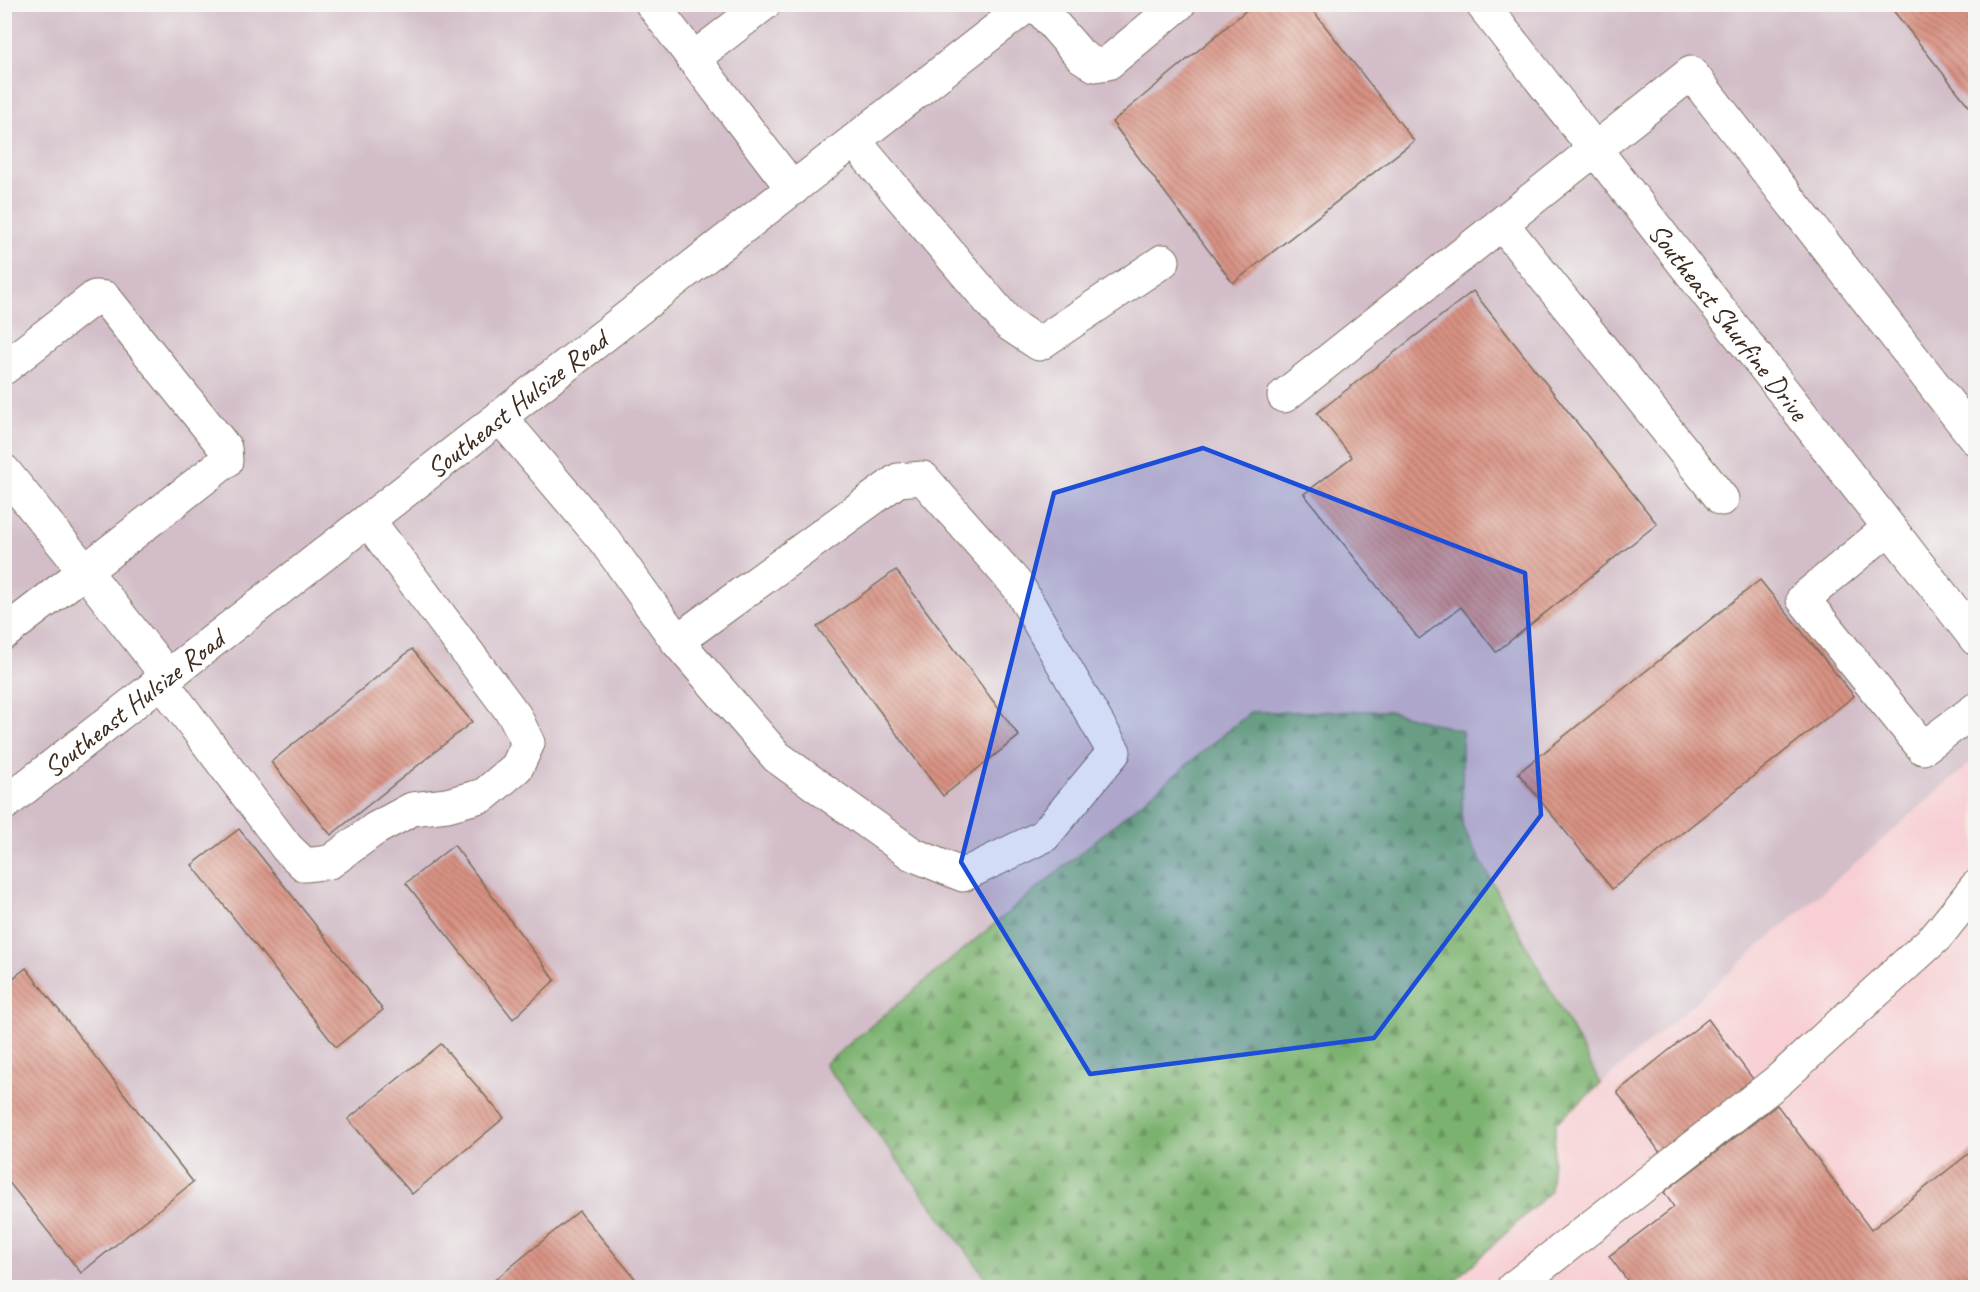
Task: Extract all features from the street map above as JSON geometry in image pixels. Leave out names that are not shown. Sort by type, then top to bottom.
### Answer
[{"type":"street","points":[[652,4],[793,189]]},
{"type":"street","points":[[693,59],[764,4]]},
{"type":"street","name":"Southeast Hulsize Road","points":[[4,804],[1029,4]]},
{"type":"street","points":[[1036,4],[1081,56],[1095,65],[1108,63],[1179,4]]},
{"type":"street","name":"Southeast Shurfine Drive","points":[[1482,4],[1976,639]]},
{"type":"street","points":[[1284,396],[1691,73],[1976,439]]},
{"type":"street","points":[[854,141],[1009,324],[1039,344],[1163,261]]},
{"type":"street","points":[[1502,224],[1722,499]]},
{"type":"street","points":[[4,368],[95,297],[105,298],[225,448],[226,461],[4,633]]},
{"type":"street","points":[[500,417],[605,541],[677,641],[777,757],[912,854],[963,875],[1044,836],[1114,752],[1018,586],[924,478],[898,480],[677,641]]},
{"type":"street","points":[[4,471],[85,572],[287,848],[305,865],[330,862],[375,829],[412,809],[447,806],[484,795],[517,766],[528,743],[515,716],[368,520]]},
{"type":"street","points":[[1889,528],[1803,599],[1923,748],[1976,709]]},
{"type":"street","points":[[1520,1282],[1779,1080],[1937,936],[1976,887]]},
{"type":"highlighted area","points":[[1203,448],[1525,573],[1541,815],[1374,1038],[1090,1074],[961,862],[1054,493]]},
{"type":"shaded area","points":[[5,5],[1975,5],[1975,759],[1601,1084],[1462,826],[1462,731],[825,1064],[993,1287],[5,1288]]},
{"type":"shaded area","points":[[1975,759],[1975,1287],[1448,1288],[1550,1192],[1556,1123]]},
{"type":"green space","points":[[1389,711],[1462,731],[1462,826],[1601,1084],[1556,1123],[1550,1192],[1448,1287],[993,1287],[825,1064],[1251,712]]},
{"type":"building","points":[[1254,4],[1308,4],[1414,141],[1233,283],[1112,122]]},
{"type":"building","points":[[1888,4],[1976,4],[1976,115]]},
{"type":"building","points":[[1473,291],[1657,524],[1496,652],[1461,607],[1419,639],[1304,494],[1352,457],[1317,413]]},
{"type":"building","points":[[896,570],[1019,736],[943,796],[817,627]]},
{"type":"building","points":[[1760,580],[1854,696],[1612,889],[1518,773]]},
{"type":"building","points":[[412,649],[472,722],[331,835],[271,762]]},
{"type":"building","points":[[239,829],[383,1010],[336,1047],[192,865]]},
{"type":"building","points":[[454,845],[555,980],[513,1019],[406,883]]},
{"type":"building","points":[[26,968],[193,1182],[81,1273],[4,1176],[4,985]]},
{"type":"building","points":[[1708,1019],[1756,1083],[1663,1157],[1617,1092]]},
{"type":"building","points":[[441,1044],[504,1118],[412,1194],[348,1119]]},
{"type":"building","points":[[1777,1105],[1871,1230],[1976,1148],[1976,1288],[1633,1288],[1609,1256],[1674,1207],[1664,1192]]},
{"type":"building","points":[[579,1211],[638,1282],[632,1288],[485,1288]]}]
